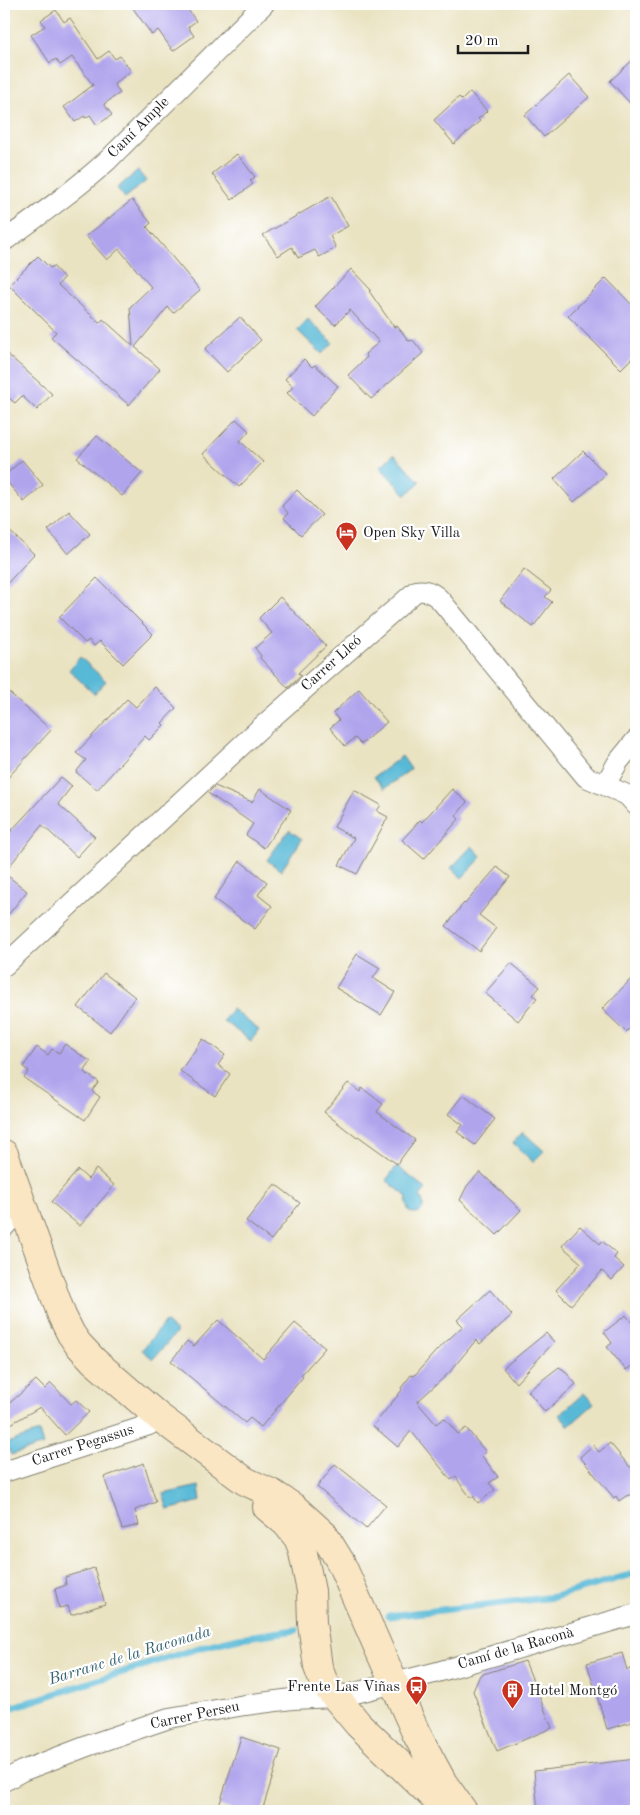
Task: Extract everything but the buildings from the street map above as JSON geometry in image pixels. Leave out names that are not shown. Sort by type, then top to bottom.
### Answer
[{"type":"street","name":"Camí Ample","points":[[4,241],[54,205],[96,171],[264,4]]},
{"type":"street","name":"Carrer Lleó","points":[[4,966],[258,730],[416,591],[429,592],[442,602],[586,777],[627,795],[636,805]]},
{"type":"street","points":[[605,785],[618,762],[636,740]]},
{"type":"street","points":[[4,1154],[70,1334],[94,1361],[159,1417],[245,1481],[272,1494],[293,1508],[324,1535],[340,1561],[416,1733],[457,1810]]},
{"type":"street","points":[[4,1227],[22,1204]]},
{"type":"street","name":"Carrer Pegassus","points":[[4,1472],[149,1425],[159,1417]]},
{"type":"street","points":[[245,1481],[265,1505],[286,1522],[298,1538],[302,1548],[311,1590],[312,1623],[318,1667],[324,1683],[358,1724],[457,1810]]},
{"type":"street","name":"Camí de la Raconà","points":[[395,1682],[434,1673],[636,1614]]},
{"type":"street","name":"Carrer Perseu","points":[[4,1780],[22,1771],[90,1745],[169,1718],[292,1699],[335,1697],[395,1682]]},
{"type":"water","points":[[138,171],[146,181],[125,198],[117,188]]},
{"type":"water","points":[[308,319],[333,343],[322,354],[297,330]]},
{"type":"water","points":[[394,454],[420,482],[406,495],[380,467]]},
{"type":"water","points":[[80,657],[106,681],[94,694],[69,670]]},
{"type":"water","points":[[402,756],[411,769],[384,789],[374,777]]},
{"type":"water","points":[[289,830],[302,839],[281,871],[267,860]]},
{"type":"water","points":[[472,846],[482,857],[462,878],[451,868]]},
{"type":"water","points":[[232,1009],[259,1030],[251,1041],[223,1021]]},
{"type":"water","points":[[523,1132],[544,1151],[533,1162],[513,1143]]},
{"type":"water","points":[[397,1166],[426,1189],[420,1196],[423,1207],[417,1213],[409,1212],[406,1203],[407,1197],[386,1180]]},
{"type":"water","points":[[165,1322],[177,1332],[153,1359],[142,1350]]},
{"type":"water","points":[[584,1393],[594,1404],[569,1426],[559,1415]]},
{"type":"water","points":[[39,1432],[43,1445],[11,1455],[7,1443]]},
{"type":"water","points":[[199,1486],[201,1501],[168,1510],[163,1494]]},
{"type":"waterway","name":"Barranc de la Raconada","points":[[389,1616],[554,1597],[636,1573]]},
{"type":"waterway","name":"Barranc de la Raconada","points":[[4,1710],[202,1647],[239,1638],[296,1630]]},
{"type":"place","name":"Open Sky Villa","points":[[347,552]]},
{"type":"place","name":"Frente Las Viñas","points":[[416,1706]]},
{"type":"place","name":"Hotel Montgó","points":[[513,1710]]}]
